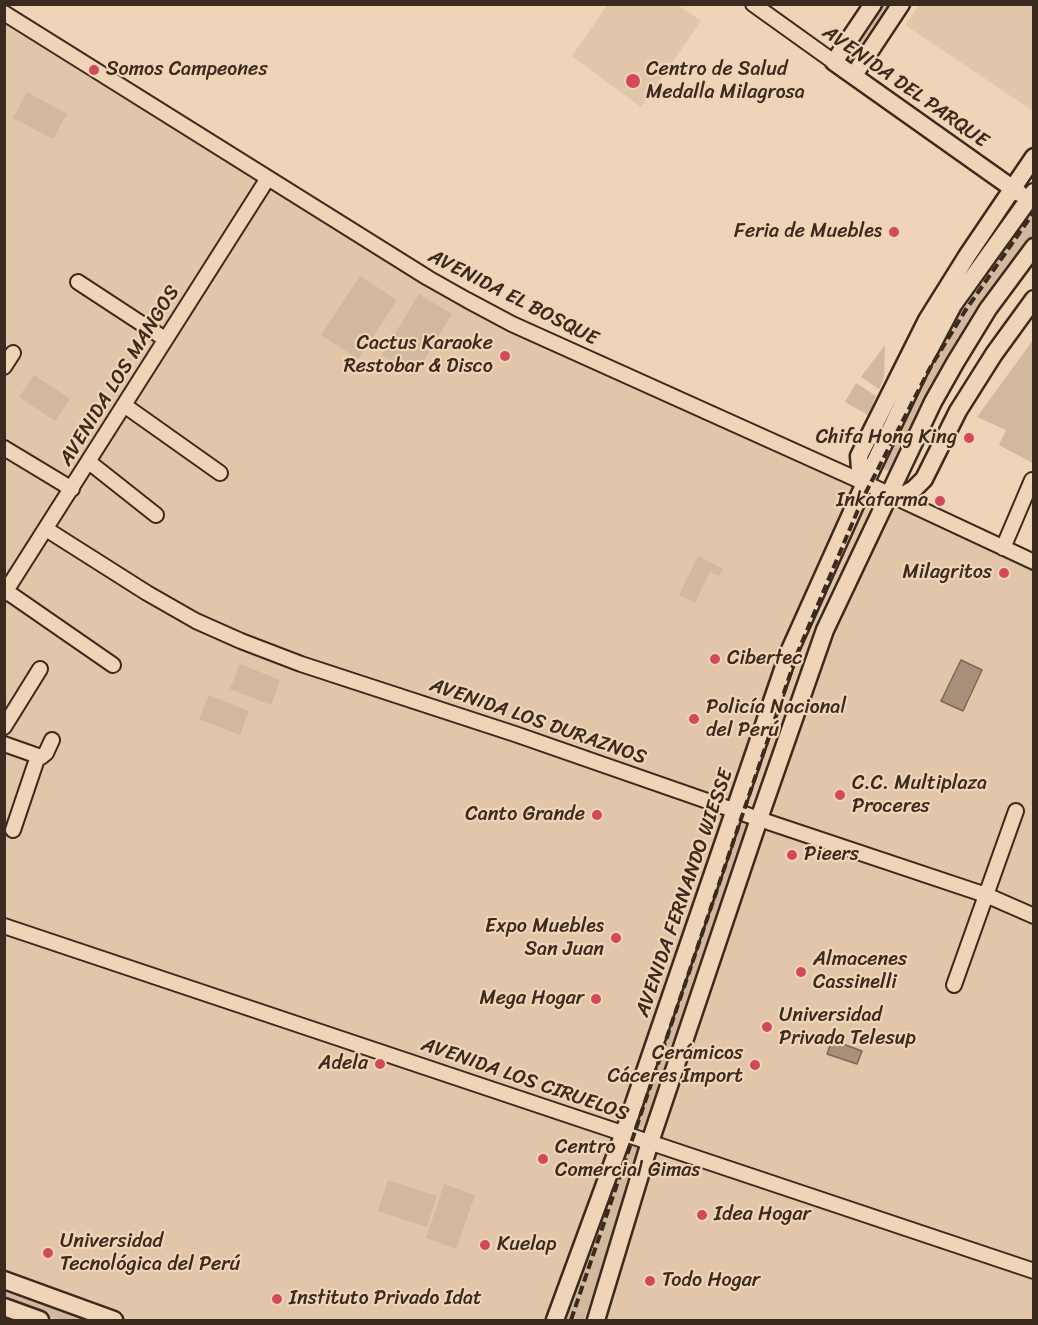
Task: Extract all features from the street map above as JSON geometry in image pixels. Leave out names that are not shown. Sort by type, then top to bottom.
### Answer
[{"type":"main road","points":[[834,62],[873,4]]},
{"type":"main road","points":[[854,75],[901,4]]},
{"type":"main road","name":"AVENIDA DEL PARQUE","points":[[834,62],[1012,188],[1032,198]]},
{"type":"main road","points":[[865,483],[858,456],[927,321],[1034,157]]},
{"type":"main road","name":"AVENIDA FERNANDO WIESSE","points":[[555,1320],[624,1133],[789,652],[865,483],[953,305],[1032,198]]},
{"type":"main road","points":[[596,1320],[650,1142],[825,630],[933,402],[988,309],[1034,247]]},
{"type":"main road","points":[[889,495],[903,495],[914,489],[924,479],[958,411],[994,354],[1034,300]]},
{"type":"main road","points":[[824,574],[847,584]]},
{"type":"main road","points":[[761,736],[785,744]]},
{"type":"main road","points":[[4,1280],[114,1320]]},
{"type":"main road","points":[[4,1307],[40,1320]]},
{"type":"street","name":"AVENIDA DEL PARQUE","points":[[753,4],[834,62]]},
{"type":"street","name":"AVENIDA EL BOSQUE","points":[[4,13],[467,300],[512,324],[1034,562]]},
{"type":"street","name":"AVENIDA LOS MANGOS","points":[[5,593],[268,178]]},
{"type":"street","points":[[78,282],[165,339]]},
{"type":"street","points":[[4,367],[14,353]]},
{"type":"street","points":[[124,405],[220,473]]},
{"type":"street","points":[[4,448],[72,489]]},
{"type":"street","points":[[88,462],[156,515]]},
{"type":"street","points":[[1003,548],[1032,480],[1034,481]]},
{"type":"street","name":"AVENIDA LOS DURAZNOS","points":[[46,529],[147,593],[196,621],[241,641],[301,664],[986,895],[1034,916]]},
{"type":"street","points":[[5,593],[113,665]]},
{"type":"street","points":[[4,727],[40,669]]},
{"type":"street","points":[[4,744],[42,757],[52,740]]},
{"type":"street","points":[[14,830],[38,756]]},
{"type":"street","points":[[954,986],[1016,811]]},
{"type":"street","name":"AVENIDA LOS CIRUELOS","points":[[4,926],[1034,1271]]},
{"type":"shaded area","name":"Centro de Salud Medalla Milagrosa","points":[[608,4],[678,5],[701,21],[641,107],[572,56]]},
{"type":"shaded area","points":[[881,5],[897,5],[854,64],[846,60],[846,55]]},
{"type":"shaded area","points":[[919,5],[1033,5],[1033,111],[905,25]]},
{"type":"shaded area","points":[[4,18],[449,297],[1033,566],[1033,1320],[79,1320],[5,1292]]},
{"type":"shaded area","points":[[27,92],[67,114],[53,139],[13,118]]},
{"type":"shaded area","points":[[1033,207],[1033,240],[893,473],[882,468],[881,464],[946,329]]},
{"type":"shaded area","points":[[360,276],[397,300],[358,359],[321,335]]},
{"type":"shaded area","points":[[419,294],[452,314],[415,375],[382,355]]},
{"type":"shaded area","points":[[1033,340],[1033,463],[999,445],[1006,430],[977,417]]},
{"type":"shaded area","points":[[885,345],[884,378],[879,389],[861,377]]},
{"type":"shaded area","points":[[34,375],[70,399],[55,421],[19,397]]},
{"type":"shaded area","points":[[856,383],[876,396],[868,415],[845,402]]},
{"type":"shaded area","points":[[698,556],[723,569],[719,576],[710,572],[695,603],[679,595]]},
{"type":"shaded area","points":[[961,660],[982,670],[963,711],[941,701]]},
{"type":"shaded area","points":[[240,664],[280,680],[271,705],[230,689]]},
{"type":"shaded area","points":[[209,695],[249,711],[240,735],[199,719]]},
{"type":"shaded area","points":[[741,818],[750,822],[649,1127],[641,1127],[635,1122],[737,822]]},
{"type":"shaded area","points":[[832,1040],[862,1051],[857,1064],[827,1054]]},
{"type":"shaded area","points":[[631,1141],[641,1144],[641,1149],[584,1320],[566,1320],[628,1144]]},
{"type":"shaded area","points":[[388,1180],[437,1196],[427,1227],[378,1211]]},
{"type":"shaded area","points":[[444,1184],[475,1195],[456,1249],[426,1238]]},
{"type":"shaded area","points":[[4,1286],[97,1320],[58,1320],[5,1301]]},
{"type":"railway","points":[[571,1320],[797,654],[863,498],[930,368],[965,311],[1034,212]]},
{"type":"place","name":"Somos Campeones","points":[[94,70]]},
{"type":"place","name":"Centro de Salud Medalla Milagrosa","points":[[633,81]]},
{"type":"place","name":"Feria de Muebles","points":[[894,232]]},
{"type":"place","name":"Cactus Karaoke Restobar & Disco","points":[[505,356]]},
{"type":"place","name":"Chifa Hong King","points":[[969,438]]},
{"type":"place","name":"Inkafarma","points":[[940,501]]},
{"type":"place","name":"Milagritos","points":[[1004,573]]},
{"type":"place","name":"Cibertec","points":[[715,659]]},
{"type":"place","name":"Policía Nacional del Perú","points":[[694,719]]},
{"type":"place","name":"C.C. Multiplaza Proceres","points":[[840,795]]},
{"type":"place","name":"Canto Grande","points":[[597,815]]},
{"type":"place","name":"Pieers","points":[[792,855]]},
{"type":"place","name":"Expo Muebles San Juan","points":[[616,938]]},
{"type":"place","name":"Almacenes Cassinelli","points":[[801,972]]},
{"type":"place","name":"Mega Hogar","points":[[596,999]]},
{"type":"place","name":"Universidad Privada Telesup","points":[[767,1027]]},
{"type":"place","name":"Adela","points":[[380,1064]]},
{"type":"place","name":"Cerámicos Cáceres Import","points":[[755,1065]]},
{"type":"place","name":"Centro Comercial Gimas","points":[[543,1159]]},
{"type":"place","name":"Idea Hogar","points":[[702,1215]]},
{"type":"place","name":"Kuelap","points":[[485,1245]]},
{"type":"place","name":"Universidad Tecnológica del Perú","points":[[48,1253]]},
{"type":"place","name":"Todo Hogar","points":[[650,1281]]},
{"type":"place","name":"Instituto Privado Idat","points":[[277,1299]]}]
